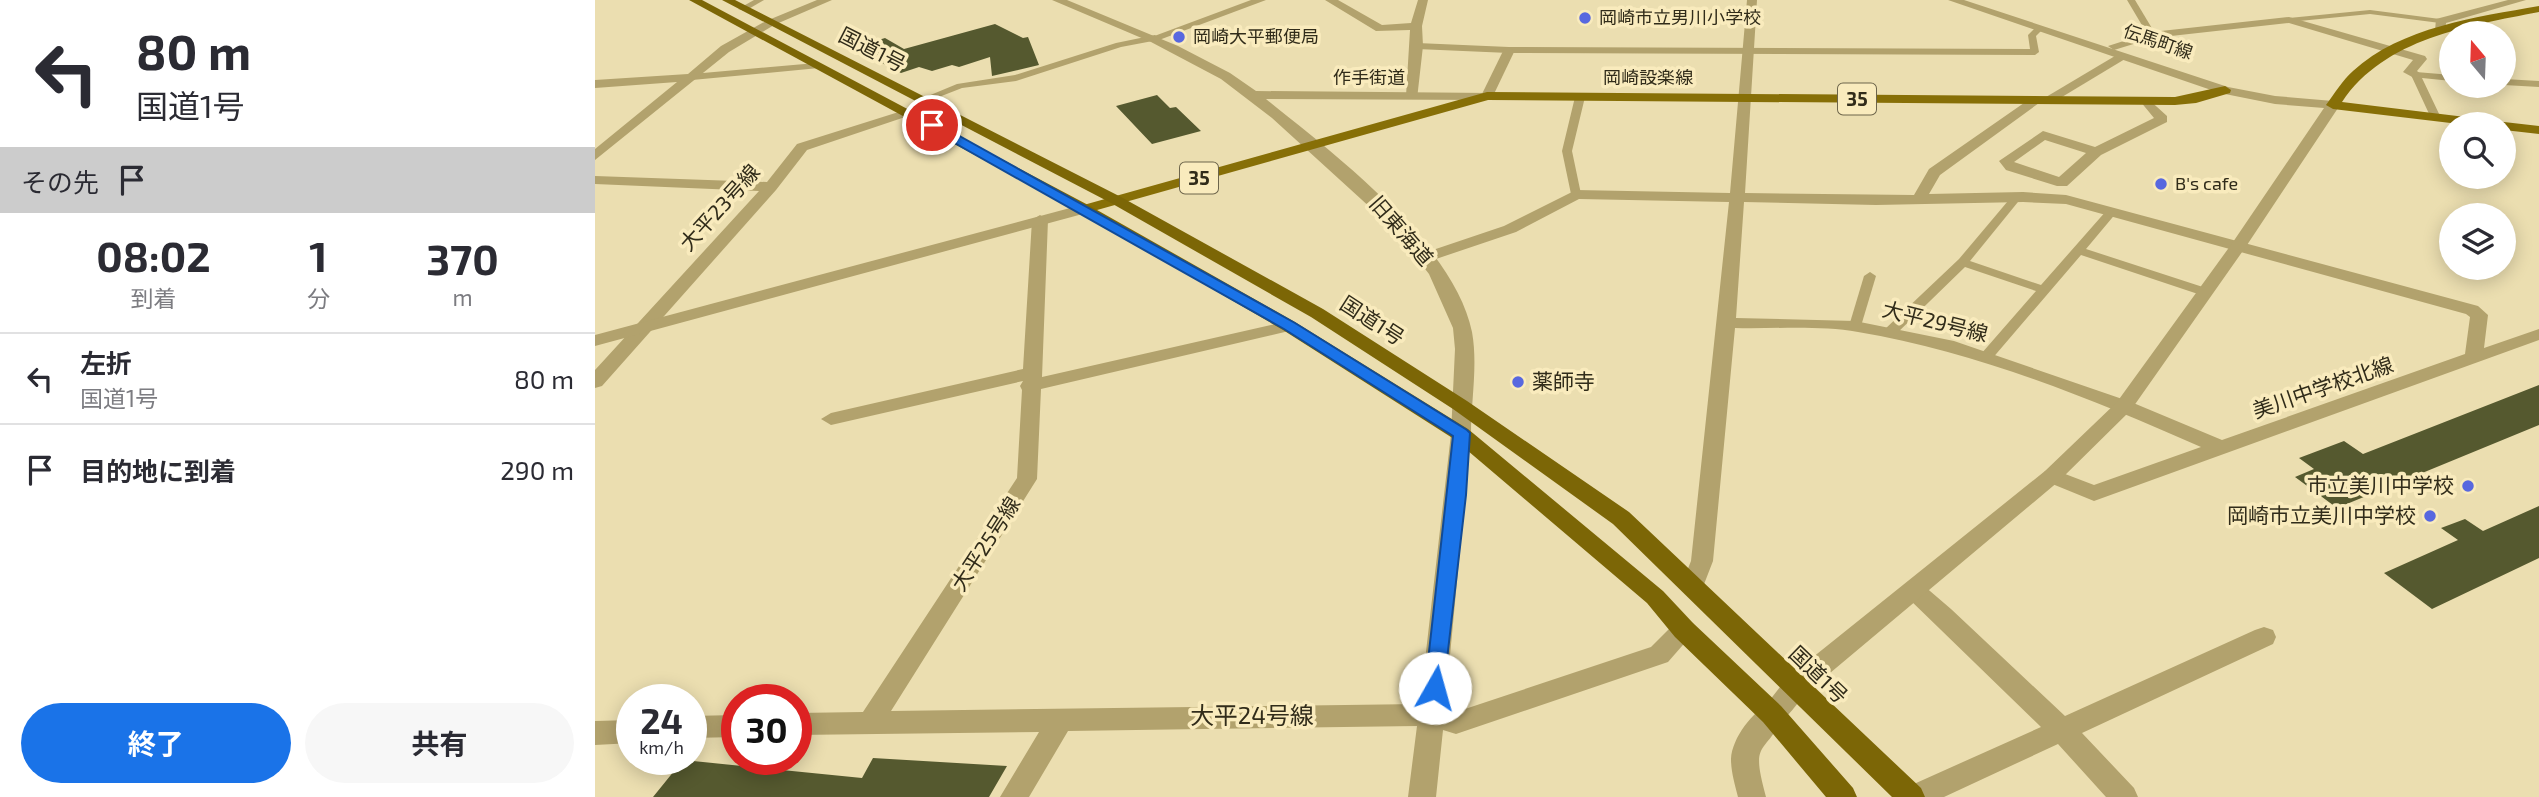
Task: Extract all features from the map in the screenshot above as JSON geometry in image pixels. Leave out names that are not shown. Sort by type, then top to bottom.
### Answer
[{"type":"highway","name":"国道1号","points":[[694,0],[761,27],[916,107],[1116,200],[1317,313],[1460,405],[1621,519],[1913,797]]},
{"type":"highway","name":"国道1号","points":[[734,4],[816,66],[916,107],[1085,209],[1289,326],[1461,433],[1655,597],[1684,630],[1772,714],[1843,797]]},
{"type":"main road","points":[[2466,21],[2539,7]]},
{"type":"main road","points":[[2439,27],[2358,72],[2333,105],[2439,118]]},
{"type":"main road","name":"岡崎設楽線","points":[[1085,209],[1487,96],[2146,101],[2196,99],[2225,90]]},
{"type":"main road","points":[[2516,127],[2539,130]]},
{"type":"street","points":[[595,156],[725,48],[761,27],[827,0]]},
{"type":"street","name":"旧東海道","points":[[1057,0],[1155,38],[1215,69],[1251,95],[1367,191],[1427,257],[1463,330],[1457,495],[1422,797]]},
{"type":"street","points":[[1155,38],[1261,0]]},
{"type":"street","points":[[1330,0],[1380,29],[1416,26]]},
{"type":"street","points":[[1412,96],[1417,46],[1416,26],[1423,0]]},
{"type":"street","points":[[1693,586],[1702,561],[1727,323],[1747,98],[1752,0]]},
{"type":"street","name":"伝馬町線","points":[[1952,0],[2225,90],[2275,100],[2333,105]]},
{"type":"street","name":"伝馬町線","points":[[1976,0],[2222,82],[2333,105]]},
{"type":"street","points":[[2456,0],[2480,10]]},
{"type":"street","points":[[2452,21],[2480,10],[2521,0]]},
{"type":"street","points":[[2530,0],[2539,7]]},
{"type":"street","points":[[2114,46],[2152,35],[2289,20],[2421,59],[2409,72],[2416,75]]},
{"type":"street","points":[[1487,96],[1509,50]]},
{"type":"street","points":[[1919,199],[1934,172],[2040,100],[2124,56]]},
{"type":"street","points":[[595,84],[692,77]]},
{"type":"street","name":"作手街道","points":[[1251,95],[1487,96]]},
{"type":"street","points":[[2096,152],[2043,135],[2006,161],[2011,167],[2062,183],[2096,152],[2162,119],[2146,101]]},
{"type":"street","points":[[1752,797],[1743,765],[1746,742],[1796,686],[2052,476],[2124,406],[2239,245],[2333,105]]},
{"type":"street","name":"大平23号線","points":[[595,382],[771,187],[802,147],[916,107]]},
{"type":"street","points":[[595,180],[771,187]]},
{"type":"street","points":[[1427,257],[1510,229],[1576,194],[1919,199],[2017,197],[2066,200],[2472,310],[2479,315],[2473,359]]},
{"type":"street","points":[[595,341],[1085,209]]},
{"type":"street","name":"大平25号線","points":[[871,721],[1027,479],[1040,220]]},
{"type":"street","name":"大平29号線","points":[[1727,323],[1855,327],[1948,345],[2124,406]]},
{"type":"street","points":[[831,419],[1289,326]]},
{"type":"street","name":"美川中学校北線","points":[[2052,476],[2094,494],[2539,334]]},
{"type":"street","points":[[2124,406],[2221,448]]},
{"type":"street","points":[[1915,591],[1993,659],[2063,729],[2124,797]]},
{"type":"street","name":"大平24号線","points":[[812,723],[1432,715],[1456,723],[1529,696],[1659,655],[1684,630]]},
{"type":"street","points":[[1913,797],[2264,637]]},
{"type":"street","points":[[1014,797],[1062,718]]},
{"type":"street","points":[[595,733],[616,732]]},
{"type":"lane","points":[[734,4],[761,0]]},
{"type":"lane","points":[[2131,0],[2152,35]]},
{"type":"lane","points":[[2289,20],[2370,12],[2439,26]]},
{"type":"lane","points":[[1417,46],[1509,50],[2035,52],[2032,35],[2040,28]]},
{"type":"lane","points":[[916,107],[960,86],[1016,78],[1119,45],[1155,38]]},
{"type":"lane","points":[[692,77],[816,66]]},
{"type":"lane","points":[[2436,118],[2416,75],[2439,77]]},
{"type":"lane","points":[[2517,83],[2539,84]]},
{"type":"lane","points":[[1576,194],[1567,151],[1580,97]]},
{"type":"lane","points":[[1889,333],[1963,262],[2017,197]]},
{"type":"lane","points":[[1986,357],[2111,212]]},
{"type":"lane","points":[[2078,250],[2205,292]]},
{"type":"lane","points":[[1963,262],[2044,290]]},
{"type":"lane","points":[[1855,327],[1870,276]]},
{"type":"building","points":[[995,24],[1023,38],[1028,37],[1039,65],[992,76],[990,57],[959,67],[952,65],[932,71],[919,67],[901,73],[853,48],[885,38],[904,49]]},
{"type":"building","points":[[1157,95],[1170,108],[1176,107],[1201,131],[1152,144],[1116,106]]},
{"type":"building","points":[[2539,385],[2539,425],[2337,508],[2295,477],[2314,469],[2299,458],[2344,441],[2363,454]]},
{"type":"building","points":[[2539,506],[2539,558],[2432,609],[2384,573],[2458,540],[2441,528],[2465,519],[2483,531]]},
{"type":"building","points":[[873,758],[1007,766],[989,797],[653,797],[671,775],[707,775],[707,762],[721,764],[721,775],[812,773],[862,778]]},
{"type":"place","name":"岡崎市立男川小学校","points":[[1585,18]]},
{"type":"place","name":"岡崎大平郵便局","points":[[1179,37]]},
{"type":"place","name":"B's cafe","points":[[2161,184]]},
{"type":"place","name":"薬師寺","points":[[1518,382]]},
{"type":"place","name":"市立美川中学校","points":[[2468,486]]},
{"type":"place","name":"岡崎市立美川中学校","points":[[2430,516]]},
{"type":"route","points":[[932,125],[1289,326],[1461,433],[1457,495],[1435,688]]}]
